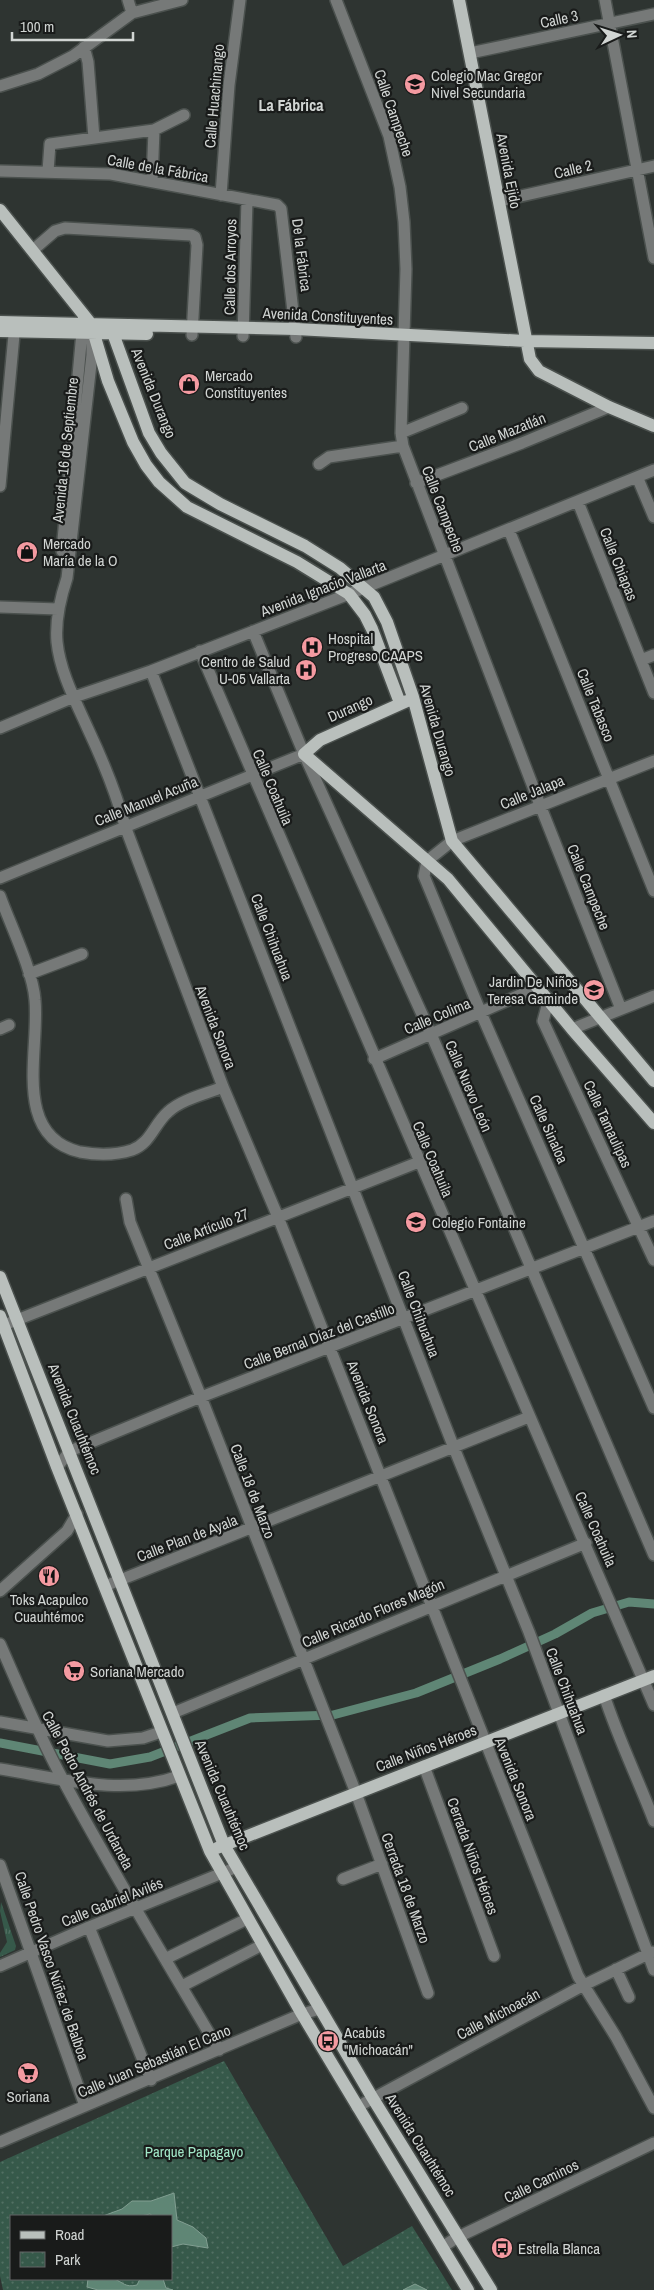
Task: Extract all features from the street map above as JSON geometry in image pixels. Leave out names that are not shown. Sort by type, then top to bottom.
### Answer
[{"type":"main road","name":"Avenida Ejido","points":[[459,0],[474,53]]},
{"type":"main road","name":"Avenida Ejido","points":[[466,0],[501,201],[530,348]]},
{"type":"main road","name":"Avenida 16 de Septiembre","points":[[0,210],[79,307],[87,328]]},
{"type":"main road","name":"Avenida Constituyentes","points":[[0,322],[15,327]]},
{"type":"main road","name":"Avenida Constituyentes","points":[[0,331],[15,327],[296,333],[530,348],[654,351]]},
{"type":"main road","points":[[87,328],[133,442],[146,465],[173,496],[210,520],[297,562],[349,594],[372,629],[400,704]]},
{"type":"main road","name":"Avenida Durango","points":[[112,329],[126,373],[149,433],[161,453],[185,483],[220,504],[305,546],[366,588],[381,607],[414,697],[452,841],[599,1018],[654,1081]]},
{"type":"main road","name":"Avenida Constituyentes","points":[[530,348],[654,343]]},
{"type":"main road","points":[[530,348],[539,371],[608,407],[654,426]]},
{"type":"main road","points":[[108,380],[126,373]]},
{"type":"main road","points":[[173,496],[185,483]]},
{"type":"main road","name":"Durango","points":[[304,754],[320,740],[414,697]]},
{"type":"main road","points":[[304,754],[448,879],[654,1123]]},
{"type":"main road","name":"Avenida Cuauhtémoc","points":[[0,1277],[3,1295],[17,1319],[224,1845],[372,2097],[491,2290]]},
{"type":"main road","points":[[2,1320],[57,1466],[179,1776],[221,1875],[357,2107],[468,2290]]},
{"type":"main road","name":"Calle Niños Héroes","points":[[210,1851],[649,1678]]},
{"type":"street","points":[[128,0],[132,13]]},
{"type":"street","points":[[0,86],[38,74],[73,56],[132,13],[148,7],[182,0]]},
{"type":"street","name":"Calle Huachinango","points":[[221,194],[229,85],[240,0]]},
{"type":"street","name":"Calle Campeche","points":[[336,0],[388,136],[394,158],[404,222],[406,269],[401,433],[403,446],[540,805],[621,1009]]},
{"type":"street","points":[[605,0],[609,24],[645,168],[654,223]]},
{"type":"street","name":"Calle 3","points":[[474,53],[654,14]]},
{"type":"street","points":[[84,47],[88,62],[94,138]]},
{"type":"street","points":[[48,171],[50,144],[154,130],[184,114]]},
{"type":"street","points":[[152,181],[154,130]]},
{"type":"street","points":[[645,168],[654,258]]},
{"type":"street","name":"Calle 2","points":[[501,201],[645,168]]},
{"type":"street","name":"Calle de la Fábrica","points":[[0,171],[111,174],[279,206]]},
{"type":"street","name":"Calle dos Arroyos","points":[[243,332],[246,200]]},
{"type":"street","name":"De la Fábrica","points":[[279,206],[296,333]]},
{"type":"street","points":[[33,250],[55,231],[65,228],[191,235],[195,237],[197,245],[193,331]]},
{"type":"street","points":[[0,486],[15,327]]},
{"type":"street","name":"Avenida 16 de Septiembre","points":[[74,697],[60,658],[57,641],[59,605],[67,578],[71,506],[92,355],[87,328]]},
{"type":"street","name":"Calle Mazatlán","points":[[416,483],[522,443],[608,407]]},
{"type":"street","points":[[401,433],[462,408]]},
{"type":"street","points":[[319,464],[329,457],[403,446]]},
{"type":"street","name":"Avenida Ignacio Vallarta","points":[[0,728],[74,697],[151,671],[366,588],[638,479],[654,470]]},
{"type":"street","points":[[638,479],[654,517]]},
{"type":"street","name":"Calle Chiapas","points":[[578,502],[654,694]]},
{"type":"street","name":"Calle Tabasco","points":[[509,530],[654,891]]},
{"type":"street","points":[[0,607],[59,605]]},
{"type":"street","name":"Calle Nuevo León","points":[[253,631],[304,754],[431,1034],[654,1555]]},
{"type":"street","name":"Calle Coahuila","points":[[200,651],[529,1417],[617,1614],[649,1678],[654,1704]]},
{"type":"street","points":[[642,660],[654,655]]},
{"type":"street","name":"Calle Chihuahua","points":[[151,671],[354,1187],[454,1448],[560,1712],[650,1952],[654,1970]]},
{"type":"street","name":"Avenida Sonora","points":[[74,697],[114,788],[125,826],[223,1087],[330,1347],[578,1976],[649,2086],[654,2108]]},
{"type":"street","name":"Calle Manuel Acuña","points":[[0,878],[304,754]]},
{"type":"street","name":"Calle Jalapa","points":[[426,861],[452,841],[654,761]]},
{"type":"street","name":"Calle Sinaloa","points":[[426,861],[424,876],[654,1408]]},
{"type":"street","points":[[0,896],[35,998],[36,1018],[32,1084],[35,1104],[42,1123],[55,1141],[68,1149],[88,1154],[118,1154],[134,1149],[150,1137],[168,1112],[177,1106],[223,1087]]},
{"type":"street","points":[[28,974],[82,954]]},
{"type":"street","name":"Calle Colima","points":[[374,1059],[482,1013],[538,986]]},
{"type":"street","points":[[572,1028],[654,996]]},
{"type":"street","name":"Calle Tamaulipas","points":[[549,999],[543,1021],[654,1260]]},
{"type":"street","name":"Calle Artículo 27","points":[[2,1320],[17,1319],[419,1162]]},
{"type":"street","name":"Calle 18 de Marzo","points":[[126,1200],[130,1222],[201,1397],[251,1529],[356,1793]]},
{"type":"street","name":"Calle Bernal Díaz del Castillo","points":[[57,1466],[70,1451],[201,1397],[654,1221]]},
{"type":"street","name":"Calle Plan de Ayala","points":[[105,1586],[529,1417]]},
{"type":"street","points":[[0,1591],[67,1531],[77,1514]]},
{"type":"street","name":"Calle Ricardo Flores Magón","points":[[173,1713],[586,1543]]},
{"type":"street","name":"Calle Pedro Andrés de Urdaneta","points":[[0,1644],[36,1727],[61,1776],[136,1909],[220,2050]]},
{"type":"street","points":[[604,1695],[615,1727],[630,1758],[654,1821]]},
{"type":"street","points":[[0,1722],[108,1741],[163,1735]]},
{"type":"street","name":"Cerrada Niños Héroes","points":[[424,1766],[494,1956]]},
{"type":"street","points":[[0,1769],[61,1776],[122,1787],[144,1786],[179,1776]]},
{"type":"street","name":"Cerrada 18 de Marzo","points":[[356,1793],[428,1993]]},
{"type":"street","name":"Calle Pedro Vasco Núñez de Balboa","points":[[0,1864],[85,2106]]},
{"type":"street","points":[[343,1879],[382,1864]]},
{"type":"street","name":"Calle Gabriel Avilés","points":[[0,1966],[89,1927],[237,1867]]},
{"type":"street","points":[[166,1959],[247,1919]]},
{"type":"street","points":[[89,1927],[151,2080]]},
{"type":"street","points":[[182,1986],[262,1945]]},
{"type":"street","name":"Calle Michoacán","points":[[357,2107],[372,2097],[650,1952]]},
{"type":"street","points":[[616,1969],[629,1997]]},
{"type":"street","name":"Calle Juan Sebastián El Cano","points":[[0,2142],[151,2080],[302,2014],[320,2009]]},
{"type":"street","name":"Calle Caminos","points":[[442,2248],[458,2237],[654,2143]]},
{"type":"green space","points":[[1,1902],[16,1946],[15,1950],[0,1957],[0,1953],[7,1942],[0,1911]]},
{"type":"green space","name":"Parque Papagayo","points":[[224,2061],[343,2266],[412,2226],[452,2290],[3,2290],[0,2276],[0,2162]]},
{"type":"shaded area","points":[[174,2193],[177,2220],[193,2227],[206,2238],[208,2248],[183,2244],[172,2247],[172,2215],[106,2215],[122,2209],[132,2201],[151,2201]]},
{"type":"shaded area","points":[[88,2280],[117,2280],[130,2286],[137,2285],[140,2280],[163,2280],[166,2288],[173,2290],[98,2290],[87,2287]]},
{"type":"shaded area","points":[[415,2284],[427,2290],[403,2290]]},
{"type":"waterway","points":[[0,1743],[110,1764],[150,1757],[250,1718],[333,1715],[416,1693],[500,1659],[555,1634],[592,1613],[629,1602],[654,1604]]},
{"type":"place","name":"Colegio Mac Gregor Nivel Secundaria","points":[[415,84]]},
{"type":"place","name":"Mercado Constituyentes","points":[[189,384]]},
{"type":"place","name":"Mercado María de la O","points":[[27,552]]},
{"type":"place","name":"Hospital Progreso CAAPS","points":[[312,647]]},
{"type":"place","name":"Centro de Salud U-05 Vallarta","points":[[306,670]]},
{"type":"place","name":"Jardin De Niños Teresa Gaminde","points":[[594,990]]},
{"type":"place","name":"Colegio Fontaine","points":[[416,1222]]},
{"type":"place","name":"Toks Acapulco Cuauhtémoc","points":[[49,1576]]},
{"type":"place","name":"Soriana Mercado","points":[[74,1671]]},
{"type":"place","name":"Acabús \"Michoacán\"","points":[[328,2041]]},
{"type":"place","name":"Soriana","points":[[28,2073]]},
{"type":"place","name":"Estrella Blanca","points":[[502,2248]]},
{"type":"district","name":"La Fábrica","points":[[291,105]]}]
